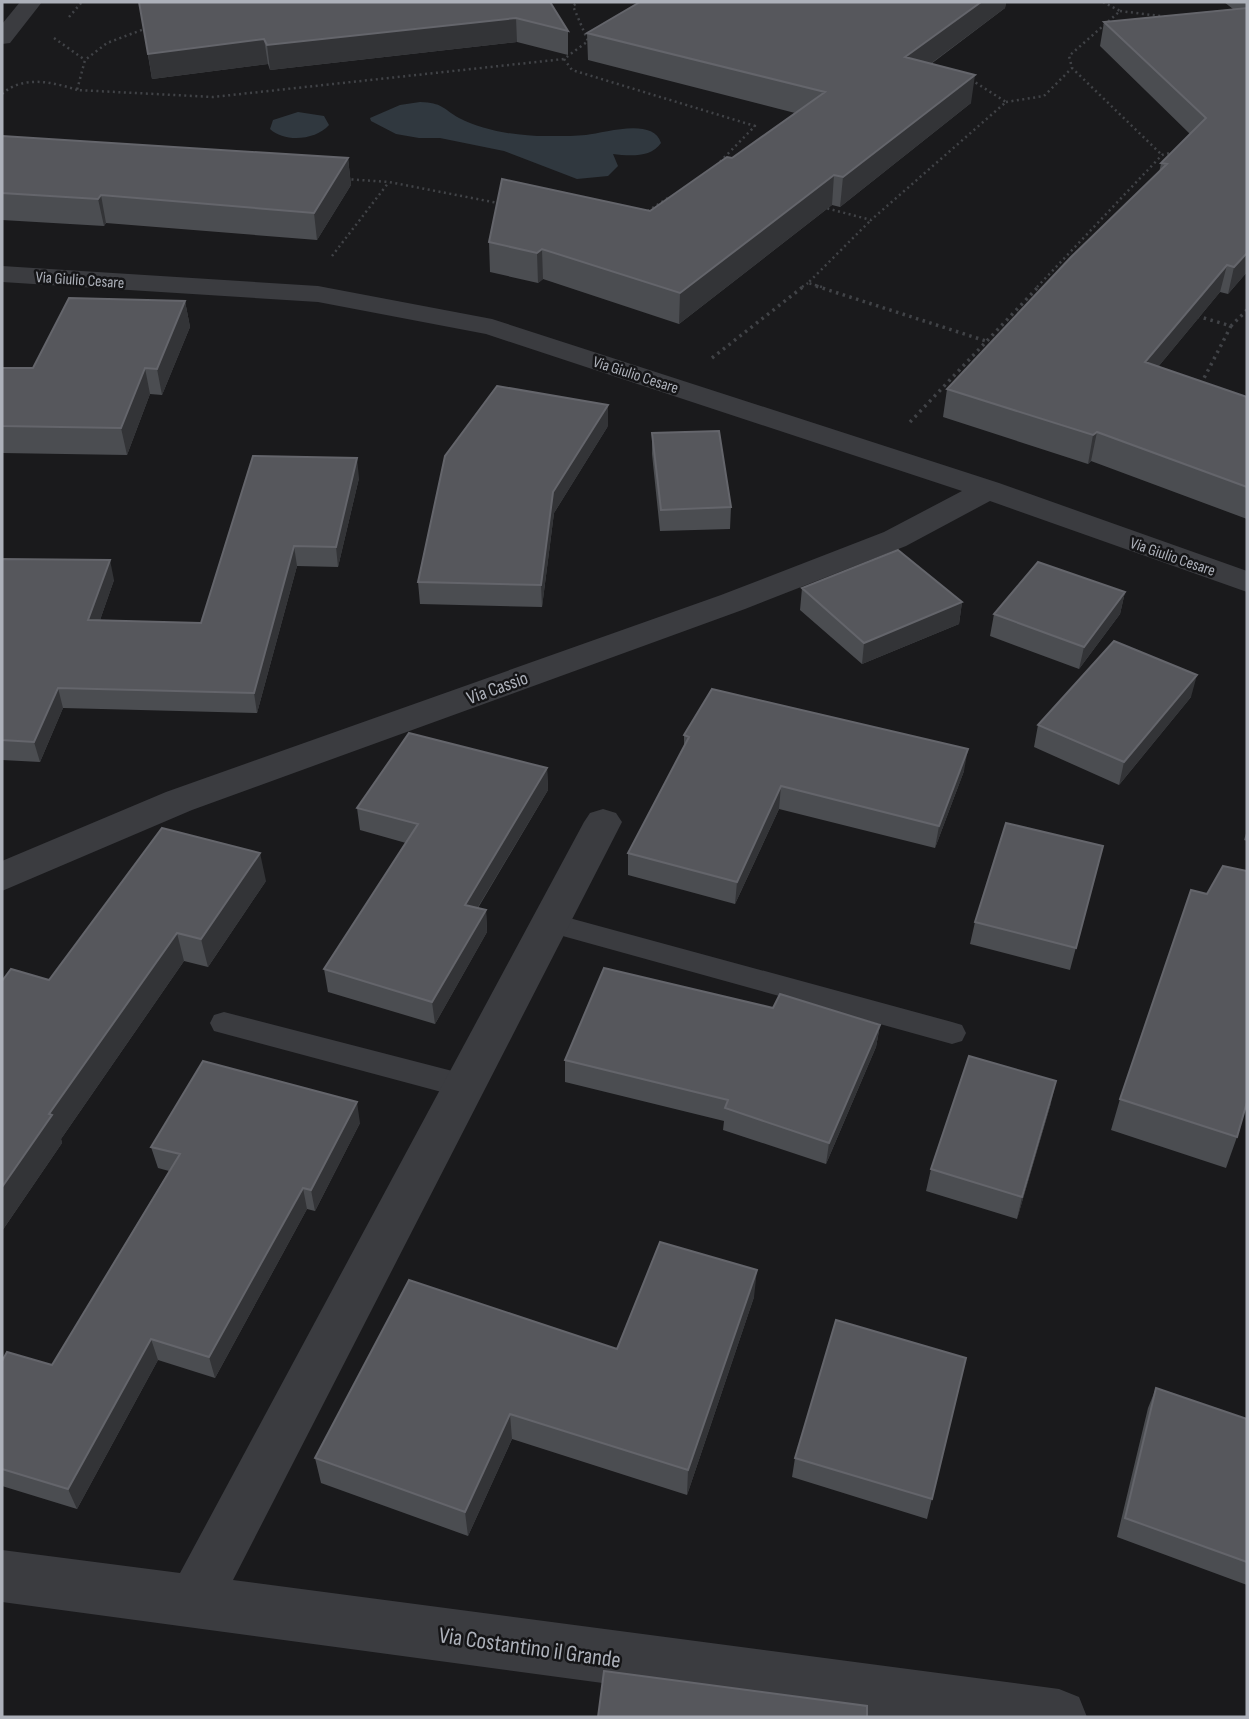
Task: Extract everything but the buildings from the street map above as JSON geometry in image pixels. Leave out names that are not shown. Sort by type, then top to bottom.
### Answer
[{"type":"street","points":[[3,34],[31,2]]},
{"type":"street","name":"Via Giulio Cesare","points":[[2,274],[318,293],[492,327],[988,490],[1247,582]]},
{"type":"street","name":"Via Cassio","points":[[2,877],[179,801],[733,602],[895,539],[988,490]]},
{"type":"street","points":[[193,1603],[603,822]]},
{"type":"street","name":"Via Costantino il Grande","points":[[2,1576],[1059,1717]]},
{"type":"lane","points":[[551,923],[952,1033]]},
{"type":"lane","points":[[225,1023],[464,1086]]},
{"type":"path","points":[[68,19],[82,2]]},
{"type":"path","points":[[2,94],[20,82],[62,85],[77,90],[213,97],[564,59],[588,41],[573,6],[578,2]]},
{"type":"path","points":[[1103,2],[1120,11],[1170,17]]},
{"type":"path","points":[[1120,11],[1069,56],[1072,68],[1162,155]]},
{"type":"path","points":[[77,90],[85,60],[107,43],[147,28]]},
{"type":"path","points":[[54,37],[85,60]]},
{"type":"path","points":[[564,59],[572,70],[755,127],[713,168]]},
{"type":"path","points":[[964,76],[1006,102],[1038,100],[1053,90],[1060,74],[1072,68]]},
{"type":"path","points":[[986,341],[808,284],[871,220],[1006,102]]},
{"type":"path","points":[[910,423],[1162,155],[1175,152]]},
{"type":"path","points":[[334,178],[389,182],[512,205]]},
{"type":"path","points":[[323,264],[342,246],[389,182]]},
{"type":"path","points":[[634,219],[670,198]]},
{"type":"path","points":[[820,206],[871,220]]},
{"type":"path","points":[[1049,275],[1062,278]]},
{"type":"path","points":[[1197,391],[1231,326],[1247,310]]},
{"type":"path","points":[[1192,315],[1231,326]]},
{"type":"shaded area","points":[[420,102],[438,105],[470,123],[505,133],[574,136],[628,128],[649,131],[656,135],[661,143],[646,154],[613,154],[618,166],[608,176],[577,179],[504,151],[440,138],[396,134],[371,121],[370,118],[400,105]]},
{"type":"shaded area","points":[[298,112],[324,116],[329,125],[316,134],[300,138],[284,136],[270,129],[273,120]]}]
